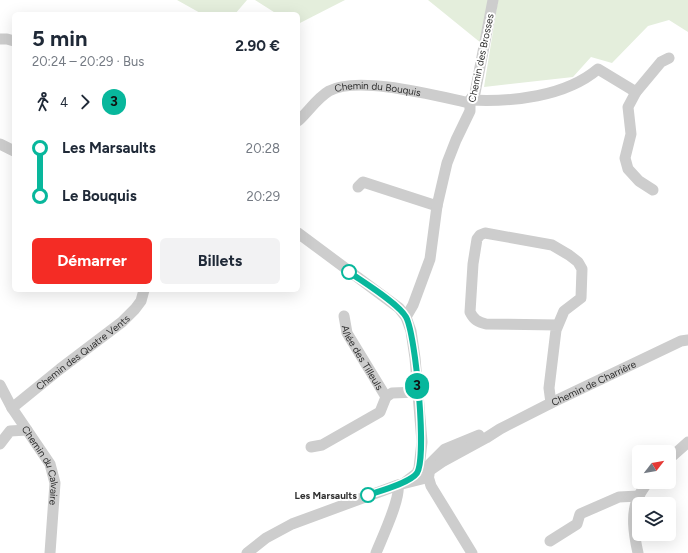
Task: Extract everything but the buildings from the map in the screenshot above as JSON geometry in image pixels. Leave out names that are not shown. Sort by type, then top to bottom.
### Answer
[{"type":"street","name":"Chemin des Brosses","points":[[406,317],[413,305],[430,259],[436,206],[447,163],[470,111],[470,102],[475,92],[493,0]]},
{"type":"street","points":[[0,40],[7,39],[12,40]]},
{"type":"street","points":[[653,190],[639,181],[628,169],[626,158],[631,134],[628,107],[636,92],[661,62],[669,58]]},
{"type":"street","name":"Chemin du Bouquis","points":[[300,119],[328,91],[343,86],[360,85],[386,87],[470,102],[508,99],[553,92],[574,86],[589,77],[598,69],[636,92]]},
{"type":"street","points":[[0,144],[12,150]]},
{"type":"street","points":[[358,187],[363,182],[436,206]]},
{"type":"street","points":[[551,403],[549,388],[556,330],[564,311],[581,298],[582,274],[578,262],[552,245],[485,233],[480,235],[477,239],[473,264],[470,312],[473,318],[486,324],[558,325]]},
{"type":"street","points":[[300,234],[399,308],[406,317],[411,331],[415,358],[422,442],[421,460],[424,472],[468,552]]},
{"type":"street","name":"Chemin des Quatre Vents","points":[[12,408],[122,322],[141,301],[143,292]]},
{"type":"street","name":"Allée des Tilleuls","points":[[344,316],[347,333],[386,397]]},
{"type":"street","name":"Chemin de Charrière","points":[[247,553],[266,538],[292,524],[401,484],[500,429],[551,403],[681,341],[688,340]]},
{"type":"street","name":"Chemin du Calvaire","points":[[0,385],[12,408],[50,464],[55,483],[50,553]]},
{"type":"street","name":"Allée des Tilleuls","points":[[311,447],[322,445],[380,412],[386,397],[392,394],[418,392]]},
{"type":"street","name":"Chemin de Charrière","points":[[424,472],[445,449],[483,433],[500,429]]},
{"type":"street","points":[[0,444],[10,431],[27,430]]},
{"type":"street","points":[[676,453],[688,442]]},
{"type":"street","points":[[376,553],[396,502],[401,484]]},
{"type":"street","points":[[638,553],[635,537],[635,508],[639,496],[644,489]]},
{"type":"street","points":[[550,541],[578,524],[580,514],[619,496],[639,496]]},
{"type":"green space","points":[[177,0],[247,0],[237,12],[198,12]]},
{"type":"green space","points":[[255,0],[345,0],[300,23],[300,12],[274,12]]},
{"type":"green space","points":[[428,0],[488,0],[481,43]]},
{"type":"green space","points":[[498,0],[688,0],[688,32],[669,20],[648,26],[612,63],[591,57],[573,77],[484,87]]},
{"type":"bus line","name":"3","points":[[349,272],[399,308],[406,317],[411,331],[418,392],[422,442],[421,460],[417,473],[404,483],[368,495]]},
{"type":"place","name":"Les Marsaults","points":[[368,495]]}]
